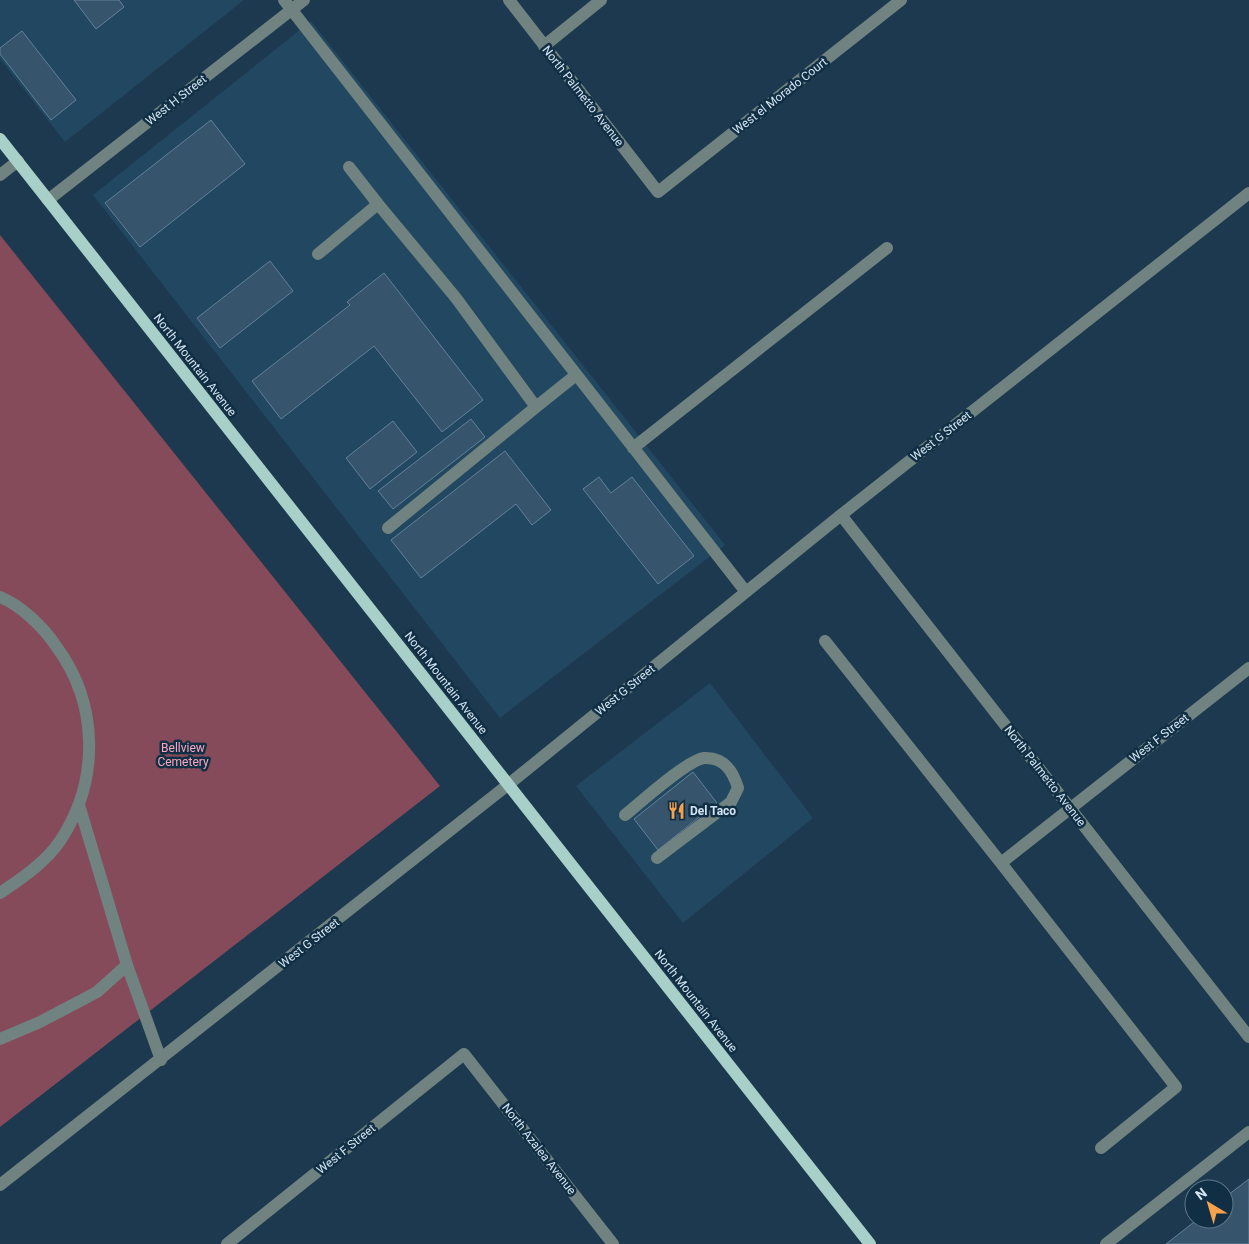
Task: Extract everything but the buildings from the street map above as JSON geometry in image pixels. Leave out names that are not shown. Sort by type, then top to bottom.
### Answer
[{"type":"main road","name":"North Mountain Avenue","points":[[0,139],[870,1244]]},
{"type":"street","name":"West H Street","points":[[48,200],[288,5],[304,0]]},
{"type":"street","name":"North Palmetto Avenue","points":[[509,0],[658,192]]},
{"type":"street","points":[[544,46],[601,0]]},
{"type":"street","name":"West el Morado Court","points":[[658,192],[901,0]]},
{"type":"street","points":[[288,5],[746,592]]},
{"type":"street","points":[[0,175],[18,161]]},
{"type":"street","points":[[349,167],[456,298],[536,407]]},
{"type":"street","name":"West G Street","points":[[0,1185],[161,1060],[508,784],[841,515],[1249,193]]},
{"type":"street","points":[[318,254],[378,204]]},
{"type":"street","points":[[633,448],[886,248]]},
{"type":"street","points":[[388,528],[576,375]]},
{"type":"street","name":"North Palmetto Avenue","points":[[841,515],[1249,1037]]},
{"type":"street","points":[[0,597],[43,627],[71,665],[87,710],[90,758],[79,805],[59,842],[30,873],[0,893]]},
{"type":"street","points":[[825,641],[1176,1087],[1101,1148]]},
{"type":"street","name":"West F Street","points":[[1001,863],[1249,668]]},
{"type":"street","points":[[625,815],[680,772],[702,758],[722,761],[734,774],[738,788],[731,802],[657,858]]},
{"type":"street","points":[[79,805],[127,965],[161,1060]]},
{"type":"street","points":[[0,1039],[40,1022],[97,992],[127,965]]},
{"type":"street","name":"West F Street","points":[[227,1244],[464,1054]]},
{"type":"street","name":"North Azalea Avenue","points":[[464,1054],[613,1244]]},
{"type":"street","points":[[1106,1244],[1247,1137]]},
{"type":"shaded area","points":[[0,0],[244,0],[65,142],[0,59]]},
{"type":"shaded area","points":[[311,21],[725,545],[500,718],[93,195]]},
{"type":"shaded area","points":[[710,683],[813,818],[683,923],[576,786]]},
{"type":"green space","name":"Bellview Cemetery","points":[[0,235],[440,786],[0,1127]]},
{"type":"place","name":"Del Taco","points":[[676,811]]}]
